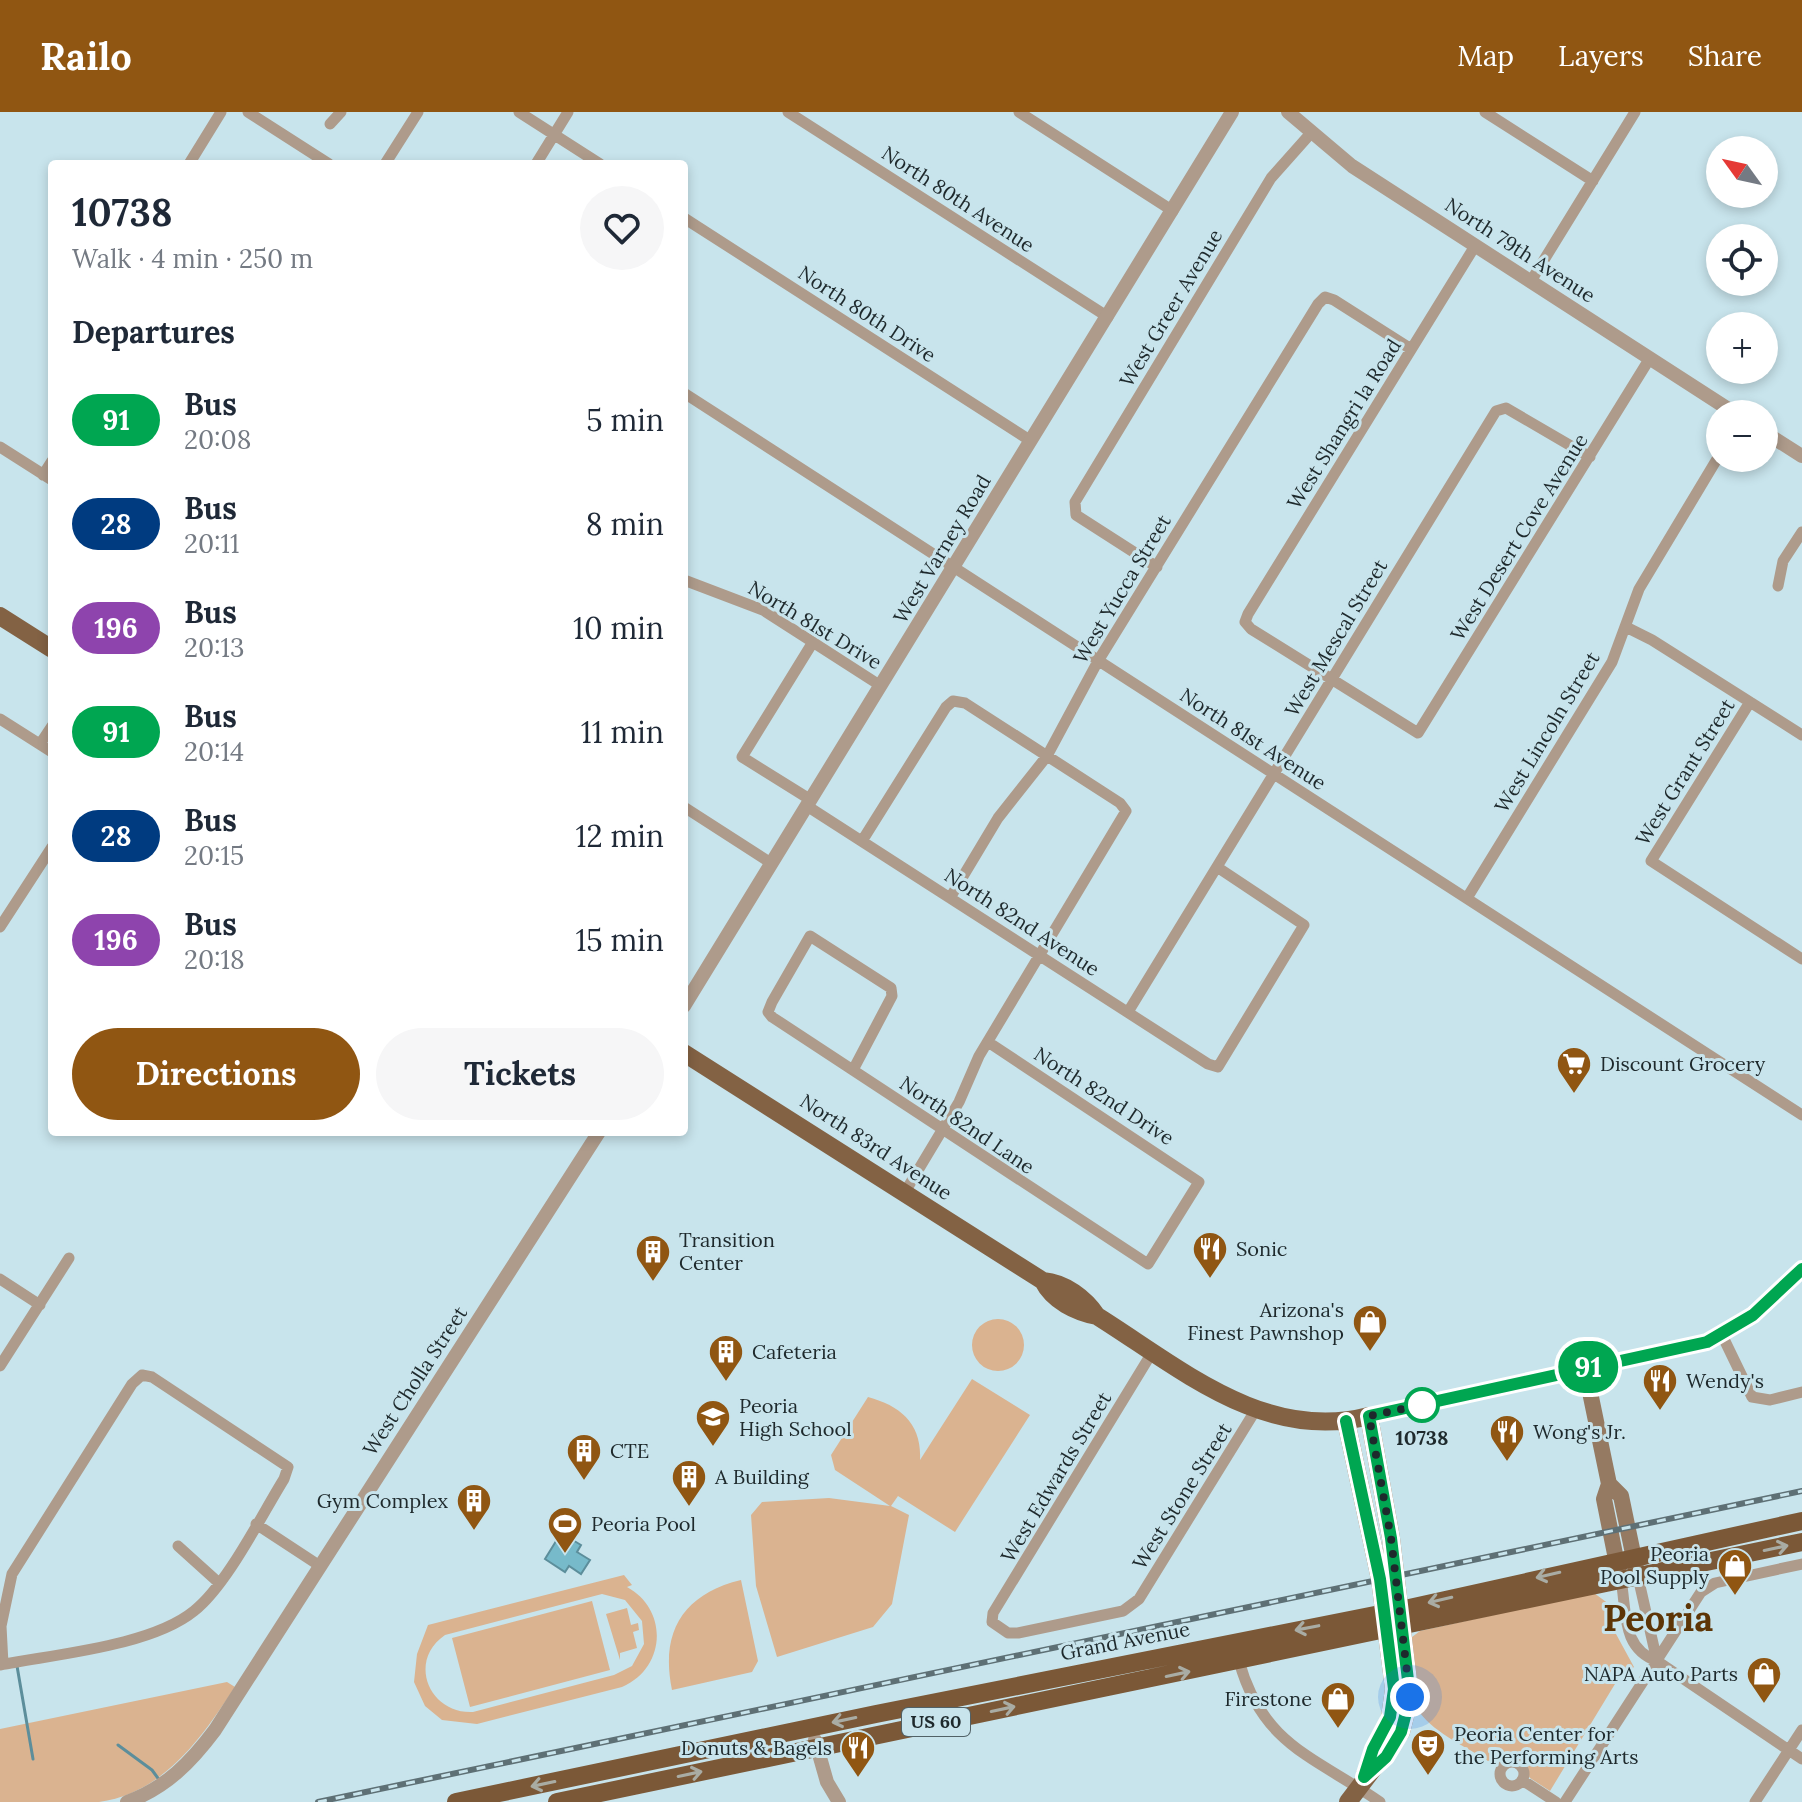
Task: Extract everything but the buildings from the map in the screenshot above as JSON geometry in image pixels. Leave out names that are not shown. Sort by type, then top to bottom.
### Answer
[{"type":"highway","name":"Grand Avenue","points":[[557,1802],[1239,1661],[1625,1558],[1802,1521]]},
{"type":"highway","name":"Grand Avenue","points":[[456,1802],[1111,1666],[1629,1579],[1802,1542]]},
{"type":"highway","points":[[1111,1666],[1116,1687]]},
{"type":"highway","points":[[619,1768],[621,1789]]},
{"type":"main road","points":[[0,616],[48,646]]},
{"type":"main road","name":"North 83rd Avenue","points":[[688,1056],[1043,1281],[1049,1293],[1081,1313],[1097,1316],[1255,1411],[1291,1421],[1357,1419]]},
{"type":"main road","points":[[1356,1789],[1393,1704],[1393,1620],[1357,1419],[1707,1342],[1764,1307],[1802,1269]]},
{"type":"main road","points":[[1585,1368],[1609,1484],[1621,1496],[1629,1579]]},
{"type":"street","points":[[191,160],[221,112]]},
{"type":"street","points":[[248,112],[320,160]]},
{"type":"street","points":[[330,124],[341,112]]},
{"type":"street","points":[[388,160],[418,112]]},
{"type":"street","points":[[519,112],[594,160]]},
{"type":"street","points":[[538,160],[568,112]]},
{"type":"street","name":"North 80th Avenue","points":[[788,112],[1108,317]]},
{"type":"street","points":[[1019,112],[1173,211]]},
{"type":"street","name":"West Varney Road","points":[[688,999],[1232,112]]},
{"type":"street","name":"North 79th Avenue","points":[[1288,112],[1352,166],[1714,400]]},
{"type":"street","points":[[1531,281],[1635,112]]},
{"type":"street","points":[[1493,114],[1593,181]]},
{"type":"street","name":"West Greer Avenue","points":[[1157,567],[1076,515],[1073,509],[1259,197],[1280,166],[1311,133]]},
{"type":"street","name":"North 80th Drive","points":[[688,221],[1031,441]]},
{"type":"street","name":"West Shangri la Road","points":[[1331,680],[1245,622],[1475,246]]},
{"type":"street","name":"West Yucca Street","points":[[950,898],[998,818],[1047,756],[1098,661],[1325,297],[1411,349]]},
{"type":"street","name":"West Desert Cove Avenue","points":[[1331,680],[1418,733],[1650,358]]},
{"type":"street","name":"North 81st Avenue","points":[[688,396],[1802,1115]]},
{"type":"street","name":"West Mescal Street","points":[[1128,1012],[1501,406],[1590,457]]},
{"type":"street","points":[[1778,441],[1802,456]]},
{"type":"street","points":[[0,447],[48,477]]},
{"type":"street","name":"West Lincoln Street","points":[[1467,898],[1612,662],[1639,589],[1709,472]]},
{"type":"street","points":[[1778,586],[1783,561],[1802,532]]},
{"type":"street","name":"North 81st Drive","points":[[688,581],[751,603],[881,686]]},
{"type":"street","points":[[1626,627],[1802,735]]},
{"type":"street","name":"North 82nd Avenue","points":[[813,642],[742,757],[862,841],[1218,1067],[1304,925],[1217,867]]},
{"type":"street","points":[[862,841],[946,707],[953,701],[965,703],[1120,803],[1126,811],[988,1042],[942,1131],[905,1192]]},
{"type":"street","name":"West Grant Street","points":[[1750,702],[1651,861],[1802,959]]},
{"type":"street","points":[[0,719],[48,749]]},
{"type":"street","points":[[40,744],[48,732]]},
{"type":"street","points":[[688,810],[771,863]]},
{"type":"street","points":[[0,927],[48,853]]},
{"type":"street","name":"North 82nd Lane","points":[[853,1070],[892,996],[891,988],[810,936],[768,1012],[942,1131],[1148,1264]]},
{"type":"street","name":"North 82nd Drive","points":[[988,1042],[1199,1182],[1148,1264]]},
{"type":"street","name":"West Cholla Street","points":[[127,1802],[157,1788],[183,1769],[231,1706],[596,1136]]},
{"type":"street","points":[[0,1366],[69,1258]]},
{"type":"street","points":[[0,1279],[40,1305]]},
{"type":"street","points":[[1722,1335],[1752,1397],[1770,1400],[1802,1392]]},
{"type":"street","name":"West Edwards Street","points":[[1139,1599],[1123,1611],[1018,1633],[1008,1633],[992,1622],[993,1613],[1153,1351]]},
{"type":"street","points":[[142,1375],[164,1385],[288,1467],[256,1524],[219,1583],[194,1611],[155,1634],[2,1665],[3,1608],[17,1565],[124,1396],[142,1375]]},
{"type":"street","name":"West Stone Street","points":[[1139,1599],[1255,1411]]},
{"type":"street","points":[[256,1524],[320,1566]]},
{"type":"street","points":[[178,1546],[219,1583]]},
{"type":"street","points":[[1565,1802],[1697,1598],[1708,1587],[1802,1564]]},
{"type":"street","points":[[1629,1579],[1631,1641],[1639,1652],[1802,1759]]},
{"type":"street","points":[[1629,1579],[1657,1661]]},
{"type":"street","points":[[1239,1661],[1256,1707],[1272,1729],[1356,1789],[1380,1802]]},
{"type":"street","points":[[812,1727],[827,1782],[839,1802]]},
{"type":"street","points":[[1755,1802],[1802,1730]]},
{"type":"street","points":[[1522,1780],[1556,1802]]},
{"type":"shaded area","points":[[998,1319],[1016,1327],[1024,1345],[1016,1363],[998,1371],[980,1363],[972,1345],[980,1327]]},
{"type":"shaded area","points":[[972,1379],[1030,1415],[955,1532],[898,1496],[891,1506],[909,1515],[892,1604],[873,1627],[777,1657],[756,1586],[751,1515],[762,1502],[829,1498],[890,1506],[835,1470],[831,1455],[868,1397],[890,1406],[907,1418],[917,1436],[920,1460]]},
{"type":"shaded area","points":[[624,1575],[632,1585],[627,1587],[641,1597],[650,1610],[657,1638],[647,1667],[622,1687],[477,1724],[442,1720],[425,1706],[414,1682],[417,1654],[428,1625]],"holes":[[[602,1594],[625,1600],[642,1621],[644,1644],[632,1666],[614,1675],[473,1712],[445,1704],[428,1684],[427,1658],[433,1646],[445,1635]]]},
{"type":"shaded area","points":[[741,1580],[758,1661],[752,1672],[672,1690],[670,1650],[680,1618],[704,1595]]},
{"type":"shaded area","points":[[1594,1593],[1613,1607],[1616,1634],[1634,1667],[1618,1679],[1550,1791],[1530,1778],[1513,1753],[1488,1761],[1443,1734],[1420,1713],[1414,1688],[1412,1637],[1420,1631]]},
{"type":"shaded area","points":[[592,1601],[610,1670],[470,1707],[452,1638]]},
{"type":"shaded area","points":[[627,1608],[631,1625],[638,1623],[639,1630],[633,1632],[637,1648],[620,1653],[620,1660],[606,1614]]},
{"type":"shaded area","points":[[227,1682],[235,1687],[195,1743],[162,1775],[143,1787],[122,1797],[99,1802],[0,1802],[0,1729]]},
{"type":"water","name":"Peoria Pool","points":[[561,1533],[581,1545],[577,1552],[590,1560],[581,1574],[569,1566],[565,1572],[545,1559]]},
{"type":"waterway","points":[[17,1666],[33,1759]]},
{"type":"waterway","points":[[118,1745],[152,1770],[160,1781]]},
{"type":"railway","points":[[318,1802],[1802,1491]]},
{"type":"bus line","name":"91","points":[[1346,1421],[1380,1579],[1394,1689],[1390,1717],[1373,1749],[1364,1777],[1386,1757],[1401,1732],[1410,1697],[1391,1538],[1369,1416],[1707,1342],[1742,1324],[1802,1269]]},
{"type":"place","name":"Discount Grocery","points":[[1574,1095]]},
{"type":"place","name":"Sonic","points":[[1210,1280]]},
{"type":"place","name":"Transition Center","points":[[653,1283]]},
{"type":"place","name":"Arizona's Finest Pawnshop","points":[[1370,1353]]},
{"type":"place","name":"Cafeteria","points":[[726,1383]]},
{"type":"place","name":"10738","points":[[1422,1405]]},
{"type":"place","name":"Wendy's","points":[[1660,1412]]},
{"type":"place","name":"Peoria High School","points":[[713,1448]]},
{"type":"place","name":"Wong's Jr.","points":[[1507,1463]]},
{"type":"place","name":"CTE","points":[[584,1482]]},
{"type":"place","name":"A Building","points":[[689,1508]]},
{"type":"place","name":"Gym Complex","points":[[474,1532]]},
{"type":"place","name":"Peoria Pool","points":[[565,1555]]},
{"type":"place","name":"Peoria Pool Supply","points":[[1735,1597]]},
{"type":"place","name":"NAPA Auto Parts","points":[[1764,1705]]},
{"type":"place","name":"Firestone","points":[[1338,1730]]},
{"type":"place","name":"Peoria Center for the Performing Arts","points":[[1428,1777]]},
{"type":"place","name":"Donuts & Bagels","points":[[858,1779]]},
{"type":"district","name":"Peoria","points":[[1658,1618]]},
{"type":"route","points":[[1410,1697],[1391,1538],[1369,1416],[1422,1405]]}]
